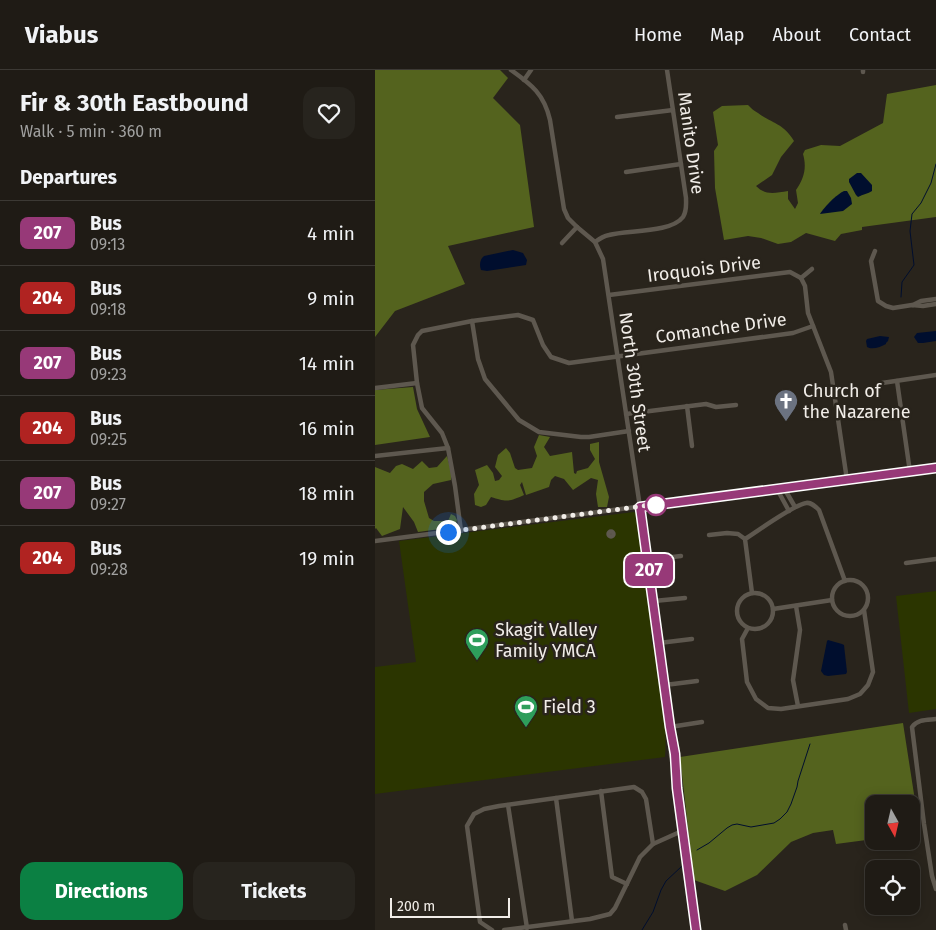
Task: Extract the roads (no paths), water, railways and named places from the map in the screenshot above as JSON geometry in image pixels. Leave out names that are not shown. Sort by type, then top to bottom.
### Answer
[{"type":"street","name":"North 30th Street","points":[[511,70],[538,93],[547,107],[564,209],[577,227],[595,242],[603,259],[675,754],[682,831],[696,930]]},
{"type":"street","points":[[524,80],[531,70]]},
{"type":"street","name":"Manito Drive","points":[[595,242],[608,235],[665,227],[677,223],[683,217],[686,210],[686,198],[667,70]]},
{"type":"street","points":[[617,117],[673,110]]},
{"type":"street","points":[[626,172],[681,164]]},
{"type":"street","points":[[561,243],[577,227]]},
{"type":"street","points":[[875,251],[871,261],[878,301],[893,308],[936,304]]},
{"type":"street","points":[[812,269],[801,278],[805,286],[808,313],[831,372],[847,480]]},
{"type":"street","name":"Iroquois Drive","points":[[609,295],[791,272],[801,278]]},
{"type":"street","points":[[912,305],[921,301],[936,299]]},
{"type":"street","name":"Comanche Drive","points":[[461,531],[449,448],[442,433],[422,408],[417,383],[413,345],[418,334],[422,331],[429,328],[518,315],[533,320],[543,345],[551,357],[569,363],[793,333],[813,326]]},
{"type":"street","points":[[472,321],[478,358],[485,380],[519,420],[539,432],[581,438],[629,432]]},
{"type":"street","points":[[882,383],[936,375]]},
{"type":"street","points":[[897,381],[910,472]]},
{"type":"street","points":[[375,388],[417,383]]},
{"type":"street","points":[[626,414],[705,404],[716,407],[736,405]]},
{"type":"street","points":[[687,406],[692,446]]},
{"type":"street","points":[[375,456],[449,448]]},
{"type":"street","points":[[375,541],[936,468]]},
{"type":"street","points":[[784,488],[795,508]]},
{"type":"street","points":[[777,489],[789,511]]},
{"type":"street","points":[[745,540],[789,511],[807,503],[814,505],[819,510],[845,581]]},
{"type":"street","points":[[709,535],[737,534],[745,540],[752,593]]},
{"type":"street","points":[[647,560],[681,556]]},
{"type":"street","points":[[906,563],[936,559]]},
{"type":"street","points":[[748,628],[742,639],[747,682],[756,699],[768,708],[781,709],[848,699],[860,694],[868,684],[873,672],[864,610],[868,596],[865,588],[853,580],[845,581],[838,585],[833,592],[832,600],[838,612],[845,616],[851,616],[864,610]]},
{"type":"street","points":[[752,593],[766,596],[773,609],[770,621],[766,626],[754,629],[743,625],[737,615],[738,603],[742,598],[752,593]]},
{"type":"street","points":[[653,602],[685,598]]},
{"type":"street","points":[[773,609],[832,600]]},
{"type":"street","points":[[796,606],[800,630],[793,680],[798,706]]},
{"type":"street","points":[[659,643],[692,639]]},
{"type":"street","points":[[665,685],[697,681]]},
{"type":"street","points":[[936,719],[915,722],[912,727],[924,824],[932,876],[936,889]]},
{"type":"street","points":[[670,727],[702,722]]},
{"type":"street","points":[[492,930],[480,922],[467,826],[474,814],[484,809],[634,787],[642,792],[646,798],[653,844]]},
{"type":"street","points":[[601,791],[612,877],[627,884]]},
{"type":"street","points":[[556,798],[572,921]]},
{"type":"street","points":[[508,805],[527,928]]},
{"type":"street","points":[[504,930],[589,919],[610,914],[615,908],[640,857],[653,844],[682,831]]},
{"type":"water","points":[[857,173],[861,173],[872,185],[872,191],[858,197],[849,182],[849,179]]},
{"type":"water","points":[[844,191],[847,191],[852,204],[843,211],[820,214],[831,201]]},
{"type":"water","points":[[513,250],[523,253],[527,260],[526,265],[487,271],[481,270],[480,262],[484,256]]},
{"type":"water","points":[[936,331],[936,341],[918,343],[914,337],[917,333]]},
{"type":"water","points":[[880,336],[889,337],[886,344],[877,348],[867,347],[867,339]]},
{"type":"water","points":[[828,640],[844,645],[846,674],[828,676],[824,675],[821,671]]},
{"type":"waterway","points":[[901,297],[902,282],[914,265],[910,231],[912,214],[921,203],[931,183],[936,164]]},
{"type":"waterway","points":[[697,850],[732,825],[737,824],[751,827],[774,823],[780,819],[787,812],[791,804],[810,744]]},
{"type":"waterway","points":[[642,930],[653,912],[666,881],[681,867]]},
{"type":"place","name":"Church of the Nazarene","points":[[786,422]]},
{"type":"place","name":"Skagit Valley Family YMCA","points":[[477,661]]},
{"type":"place","name":"Field 3","points":[[526,728]]}]
